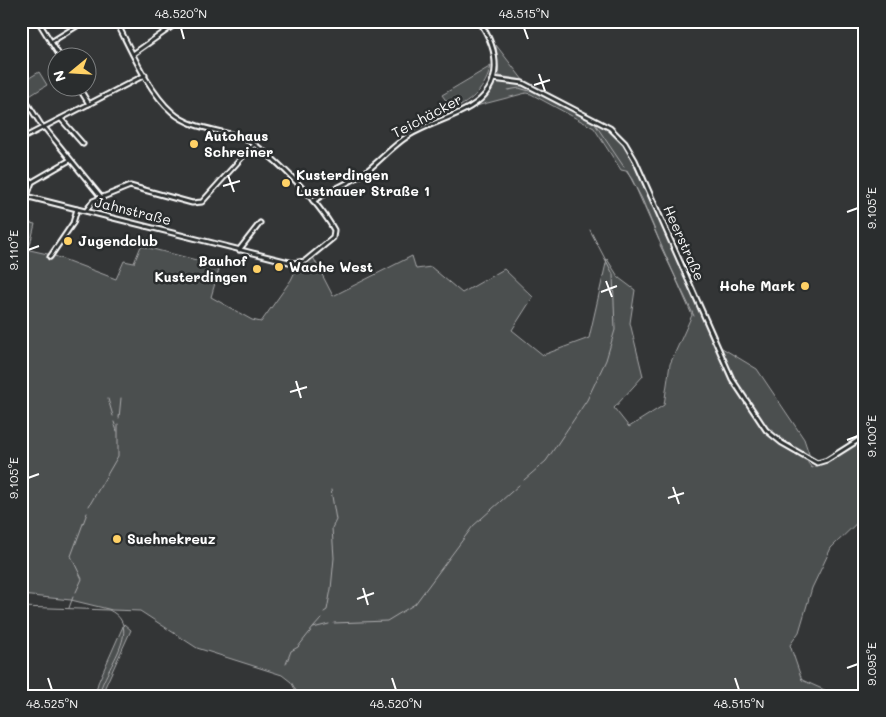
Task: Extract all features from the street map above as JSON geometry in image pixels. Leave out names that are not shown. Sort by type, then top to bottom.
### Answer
[{"type":"street","points":[[38,21],[54,48]]},
{"type":"street","points":[[116,21],[145,75],[166,106],[182,119],[238,136],[254,144],[314,201]]},
{"type":"street","points":[[133,54],[180,21]]},
{"type":"street","points":[[478,21],[491,40],[494,50],[496,60],[493,79]]},
{"type":"street","points":[[51,42],[83,22]]},
{"type":"street","points":[[21,139],[145,75]]},
{"type":"street","name":"Teichäcker","points":[[314,201],[364,173],[410,135],[471,106],[485,93],[493,79]]},
{"type":"street","name":"Heerstraße","points":[[493,79],[526,84],[610,128],[625,143],[638,167],[732,379],[766,430],[782,443],[817,463],[827,460],[865,436]]},
{"type":"street","points":[[22,94],[43,128],[101,197]]},
{"type":"street","points":[[85,98],[89,104]]},
{"type":"street","points":[[60,119],[83,144]]},
{"type":"street","points":[[86,210],[90,203],[101,197],[123,187],[133,186],[199,203],[208,198],[254,144]]},
{"type":"street","points":[[27,196],[32,182],[70,160]]},
{"type":"street","name":"Jahnstraße","points":[[21,194],[239,250],[299,263],[325,246],[335,235],[332,226],[314,201]]},
{"type":"street","points":[[50,257],[73,223],[77,209]]},
{"type":"street","points":[[239,250],[260,224]]},
{"type":"shaded area","points":[[496,45],[523,80],[499,76]]},
{"type":"shaded area","points":[[491,66],[482,87],[477,93],[467,102],[453,110],[442,95]]},
{"type":"shaded area","points":[[39,72],[47,85],[28,97],[21,83]]},
{"type":"shaded area","points":[[493,79],[520,82],[610,128],[630,150],[717,345],[757,369],[804,439],[809,454],[808,463],[812,468],[865,435],[865,515],[831,548],[812,588],[799,632],[790,645],[802,680],[838,696],[299,696],[291,682],[282,675],[197,648],[140,611],[112,610],[71,600],[21,595],[21,248],[52,255],[116,279],[124,261],[134,263],[141,246],[220,266],[211,297],[252,320],[261,322],[291,280],[299,263],[312,255],[333,296],[412,256],[416,269],[431,267],[462,293],[504,269],[533,297],[512,330],[543,355],[589,338],[607,259],[619,278],[635,290],[630,323],[643,376],[614,408],[629,427],[664,405],[670,364],[692,315],[632,179],[626,171],[621,170],[594,128],[531,94],[526,93],[476,106],[474,104],[485,93]]},
{"type":"shaded area","points":[[21,221],[35,224],[30,245],[21,243]]},
{"type":"shaded area","points":[[124,624],[131,630],[105,687],[104,696],[95,696],[98,683]]},
{"type":"waterway","points":[[508,90],[519,88],[529,91]]},
{"type":"waterway","points":[[561,105],[593,121],[624,167]]},
{"type":"waterway","points":[[627,171],[642,199],[659,240]]},
{"type":"waterway","points":[[524,480],[546,461],[587,400],[606,360],[615,330],[613,274],[590,230]]},
{"type":"waterway","points":[[660,245],[694,316]]},
{"type":"waterway","points":[[119,418],[121,398]]},
{"type":"waterway","points":[[108,399],[113,416]]},
{"type":"waterway","points":[[114,422],[117,431]]},
{"type":"waterway","points":[[89,506],[118,456],[118,424]]},
{"type":"waterway","points":[[334,623],[387,621],[415,604],[473,526],[519,485]]},
{"type":"waterway","points":[[324,612],[327,610],[331,589],[334,558],[332,528],[336,520],[331,490]]},
{"type":"waterway","points":[[76,592],[82,579],[71,556],[87,513]]},
{"type":"waterway","points":[[69,608],[73,597]]},
{"type":"waterway","points":[[21,607],[109,610],[119,618],[123,627],[123,638],[99,696]]},
{"type":"waterway","points":[[313,628],[321,619]]},
{"type":"waterway","points":[[286,664],[291,651],[298,647],[313,628],[329,624]]},
{"type":"place","name":"Autohaus Schreiner","points":[[194,144]]},
{"type":"place","name":"Kusterdingen Lustnauer Straße 1","points":[[286,183]]},
{"type":"place","name":"Jugendclub","points":[[68,241]]},
{"type":"place","name":"Wache West","points":[[279,267]]},
{"type":"place","name":"Bauhof Kusterdingen","points":[[257,269]]},
{"type":"place","name":"Hohe Mark","points":[[805,286]]},
{"type":"place","name":"Suehnekreuz","points":[[117,539]]}]
